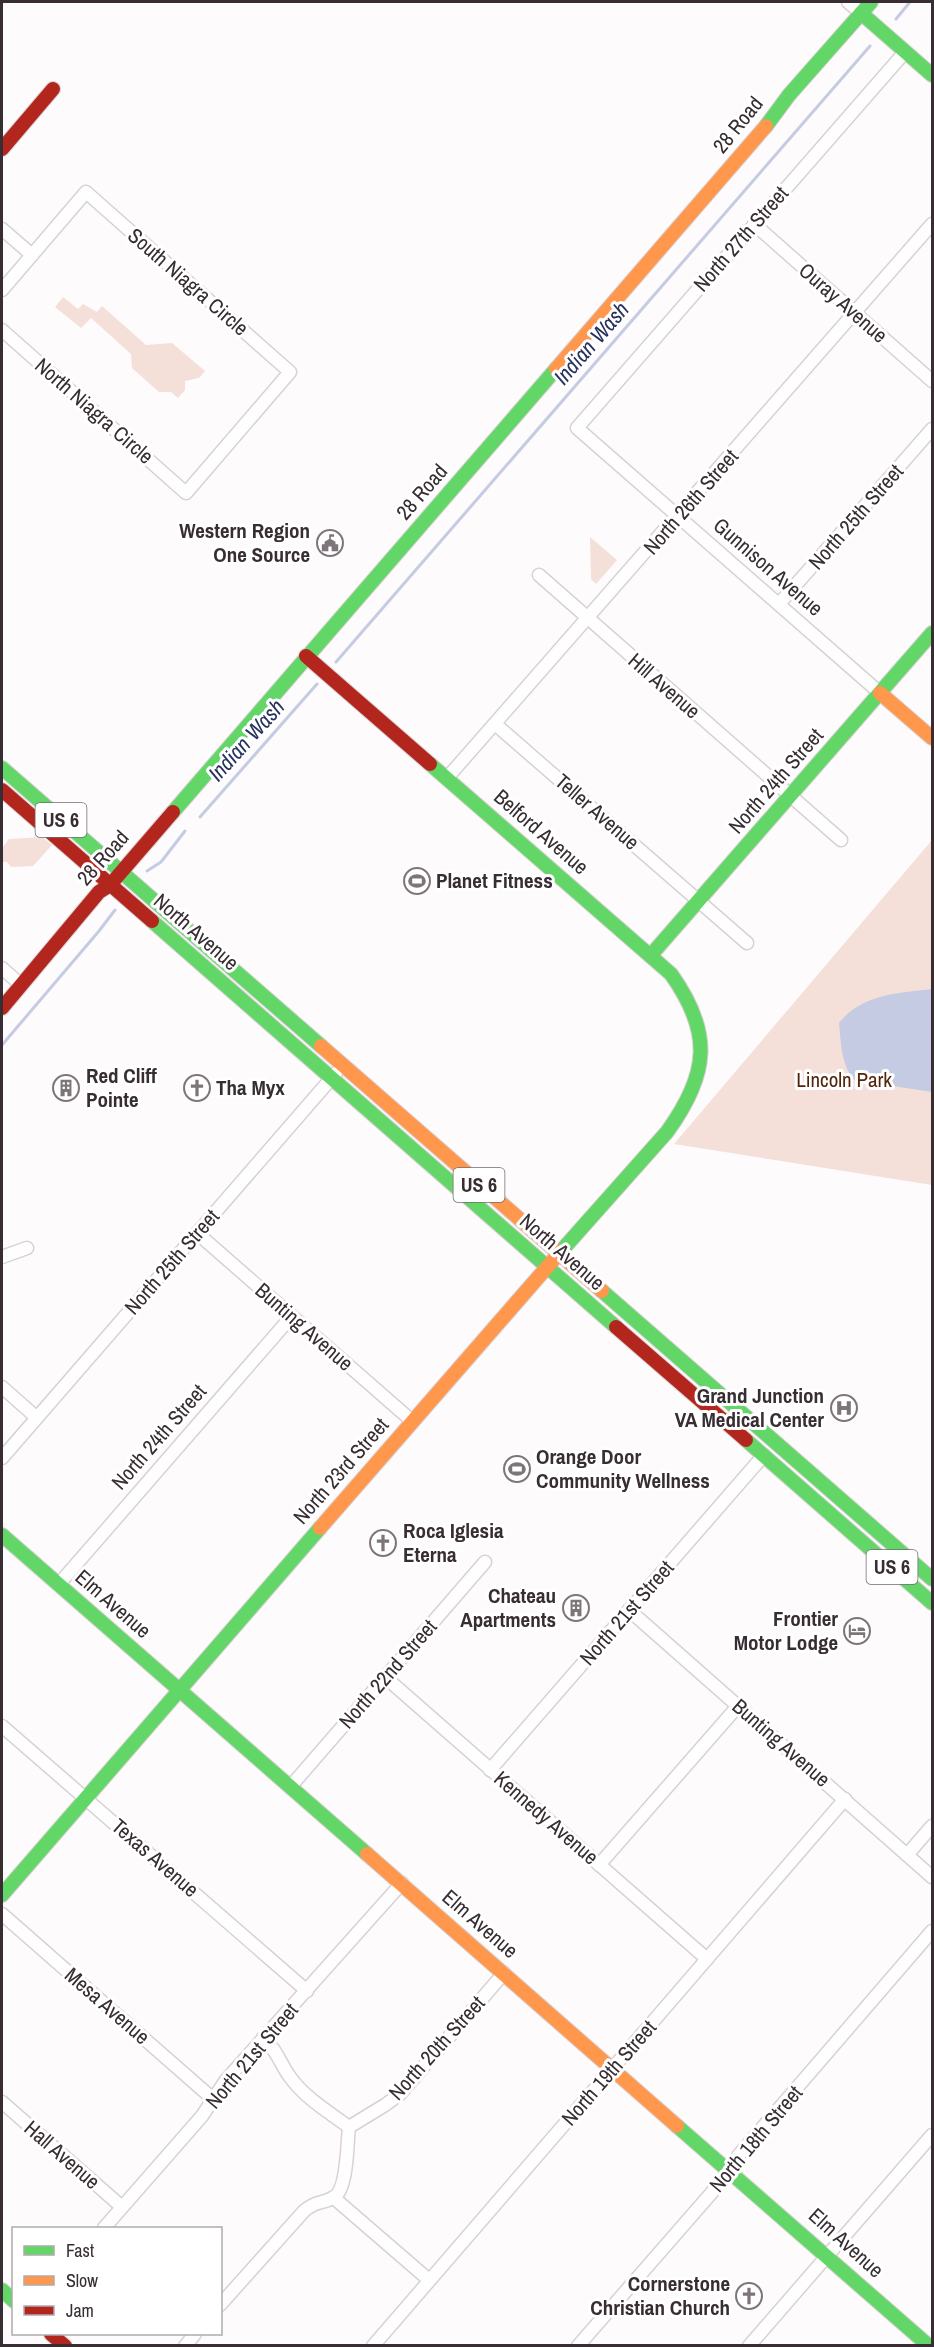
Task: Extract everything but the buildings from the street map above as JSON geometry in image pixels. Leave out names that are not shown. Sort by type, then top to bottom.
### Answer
[{"type":"main road","name":"28 Road","points":[[2,1008],[99,892],[110,885],[871,2]]},
{"type":"main road","points":[[861,13],[933,75]]},
{"type":"main road","points":[[2,149],[54,89]]},
{"type":"main road","name":"North 24th Street","points":[[651,955],[933,633]]},
{"type":"main road","name":"Belford Avenue","points":[[306,656],[651,955],[678,983],[692,1010],[700,1039],[700,1068]]},
{"type":"main road","name":"Gunnison Avenue","points":[[880,693],[933,738]]},
{"type":"main road","name":"North Avenue","points":[[2,768],[933,1579]]},
{"type":"main road","points":[[2,779],[31,794]]},
{"type":"main road","name":"North Avenue","points":[[2,790],[933,1602]]},
{"type":"main road","points":[[164,932],[182,939],[214,967],[232,969]]},
{"type":"main road","points":[[226,986],[242,989],[270,1014],[297,1025]]},
{"type":"main road","name":"North 23rd Street","points":[[2,1895],[412,1421],[676,1121],[692,1094],[700,1068]]},
{"type":"main road","points":[[708,1407],[727,1414],[756,1440],[775,1442]]},
{"type":"main road","points":[[764,1455],[779,1456],[806,1479],[818,1479]]},
{"type":"main road","points":[[852,1532],[863,1519]]},
{"type":"main road","name":"Elm Avenue","points":[[2,1534],[731,2170],[929,2346]]},
{"type":"main road","points":[[898,1572],[933,1593]]},
{"type":"main road","points":[[52,2335],[65,2346]]},
{"type":"street","points":[[848,2],[861,13]]},
{"type":"street","name":"North 27th Street","points":[[578,428],[753,224],[905,52]]},
{"type":"street","name":"South Niagra Circle","points":[[32,255],[86,192],[290,372],[186,493]]},
{"type":"street","name":"Ouray Avenue","points":[[753,224],[933,381]]},
{"type":"street","name":"North 26th Street","points":[[447,778],[933,224]]},
{"type":"street","points":[[2,229],[32,255],[2,290]]},
{"type":"street","name":"North Niagra Circle","points":[[2,330],[186,493]]},
{"type":"street","name":"Gunnison Avenue","points":[[578,428],[880,693]]},
{"type":"street","name":"North 25th Street","points":[[779,604],[933,429]]},
{"type":"street","name":"Hill Avenue","points":[[538,575],[841,840]]},
{"type":"street","name":"Teller Avenue","points":[[495,724],[747,943]]},
{"type":"street","points":[[2,968],[21,985]]},
{"type":"street","name":"North 25th Street","points":[[2,1458],[343,1065]]},
{"type":"street","name":"Bunting Avenue","points":[[197,1233],[412,1421]]},
{"type":"street","points":[[2,1257],[27,1248]]},
{"type":"street","name":"North 24th Street","points":[[59,1584],[291,1317]]},
{"type":"street","points":[[2,1388],[36,1417]]},
{"type":"street","name":"North 21st Street","points":[[490,1770],[764,1455]]},
{"type":"street","name":"North 22nd Street","points":[[291,1786],[485,1562]]},
{"type":"street","name":"Bunting Avenue","points":[[629,1610],[933,1877]]},
{"type":"street","name":"Kennedy Avenue","points":[[385,1677],[706,1959]]},
{"type":"street","points":[[599,1865],[738,1706]]},
{"type":"street","name":"Texas Avenue","points":[[2,1726],[307,1991]]},
{"type":"street","name":"North 19th Street","points":[[373,2346],[845,1799]]},
{"type":"street","points":[[908,1855],[933,1826]]},
{"type":"street","name":"North 21st Street","points":[[106,2227],[202,2116],[213,2099],[263,2038],[402,1883]]},
{"type":"street","name":"Mesa Avenue","points":[[2,1914],[213,2099]]},
{"type":"street","name":"North 18th Street","points":[[578,2346],[731,2170],[738,2156],[933,1931]]},
{"type":"street","name":"North 20th Street","points":[[349,2127],[385,2106],[400,2094],[504,1973]]},
{"type":"street","points":[[222,2303],[304,2211],[317,2201],[334,2198],[338,2193],[346,2167],[349,2127],[299,2088],[290,2077],[274,2048],[263,2038]]},
{"type":"street","name":"Hall Avenue","points":[[2,2102],[122,2207]]},
{"type":"street","points":[[749,2346],[933,2135]]},
{"type":"street","points":[[334,2198],[429,2280]]},
{"type":"green space","points":[[63,297],[78,309],[83,304],[97,312],[102,306],[146,345],[172,343],[205,371],[199,378],[185,381],[185,390],[178,398],[171,392],[159,392],[132,368],[131,354],[91,318],[81,328],[55,307]]},
{"type":"green space","points":[[590,537],[617,560],[596,584],[591,579]]},
{"type":"green space","points":[[42,837],[52,845],[33,866],[11,867],[7,862],[2,862],[2,848],[9,839]]},
{"type":"green space","name":"Lincoln Park","points":[[932,840],[932,1185],[674,1144]]},
{"type":"water","points":[[932,989],[932,1092],[854,1080],[844,1060],[839,1023],[848,1013],[870,1001],[894,994]]},
{"type":"waterway","name":"Indian Wash","points":[[896,19],[910,2]]},
{"type":"waterway","name":"Indian Wash","points":[[336,662],[870,46]]},
{"type":"waterway","name":"Indian Wash","points":[[200,817],[317,684]]},
{"type":"waterway","name":"Indian Wash","points":[[147,871],[161,862],[185,831]]},
{"type":"waterway","name":"Indian Wash","points":[[2,1045],[115,910]]},
{"type":"traffic: fast","points":[[766,126],[789,95],[871,2]]},
{"type":"traffic: fast","points":[[861,13],[932,75]]},
{"type":"traffic: fast","points":[[173,812],[556,369]]},
{"type":"traffic: fast","points":[[651,955],[932,633]]},
{"type":"traffic: fast","points":[[430,764],[671,974],[685,995],[694,1015],[699,1035],[698,1072],[681,1111],[667,1132],[555,1258]]},
{"type":"traffic: fast","points":[[2,768],[321,1046]]},
{"type":"traffic: fast","points":[[152,921],[616,1327]]},
{"type":"traffic: fast","points":[[602,1291],[932,1579]]},
{"type":"traffic: fast","points":[[746,1440],[932,1603]]},
{"type":"traffic: fast","points":[[2,1895],[320,1528]]},
{"type":"traffic: fast","points":[[2,1535],[367,1854]]},
{"type":"traffic: fast","points":[[677,2126],[929,2346]]},
{"type":"traffic: fast","points":[[2,2290],[12,2299]]},
{"type":"traffic: slow","points":[[556,369],[766,126]]},
{"type":"traffic: slow","points":[[880,693],[932,738]]},
{"type":"traffic: slow","points":[[321,1046],[602,1291]]},
{"type":"traffic: slow","points":[[320,1528],[555,1258]]},
{"type":"traffic: slow","points":[[367,1854],[677,2126]]},
{"type":"traffic: jam","points":[[2,149],[53,89]]},
{"type":"traffic: jam","points":[[306,656],[430,764]]},
{"type":"traffic: jam","points":[[2,790],[152,921]]},
{"type":"traffic: jam","points":[[2,1008],[99,892],[110,885],[173,812]]},
{"type":"traffic: jam","points":[[616,1327],[746,1440]]},
{"type":"traffic: jam","points":[[52,2335],[65,2346]]},
{"type":"place","name":"Western Region One Source","points":[[330,543]]},
{"type":"place","name":"Planet Fitness","points":[[417,881]]},
{"type":"place","name":"Red Cliff Pointe","points":[[66,1088]]},
{"type":"place","name":"Tha Myx","points":[[197,1088]]},
{"type":"place","name":"Grand Junction VA Medical Center","points":[[844,1408]]},
{"type":"place","name":"Orange Door Community Wellness","points":[[517,1469]]},
{"type":"place","name":"Roca Iglesia Eterna","points":[[383,1543]]},
{"type":"place","name":"Chateau Apartments","points":[[576,1608]]},
{"type":"place","name":"Frontier Motor Lodge","points":[[857,1631]]},
{"type":"place","name":"Cornerstone Christian Church","points":[[749,2296]]}]
